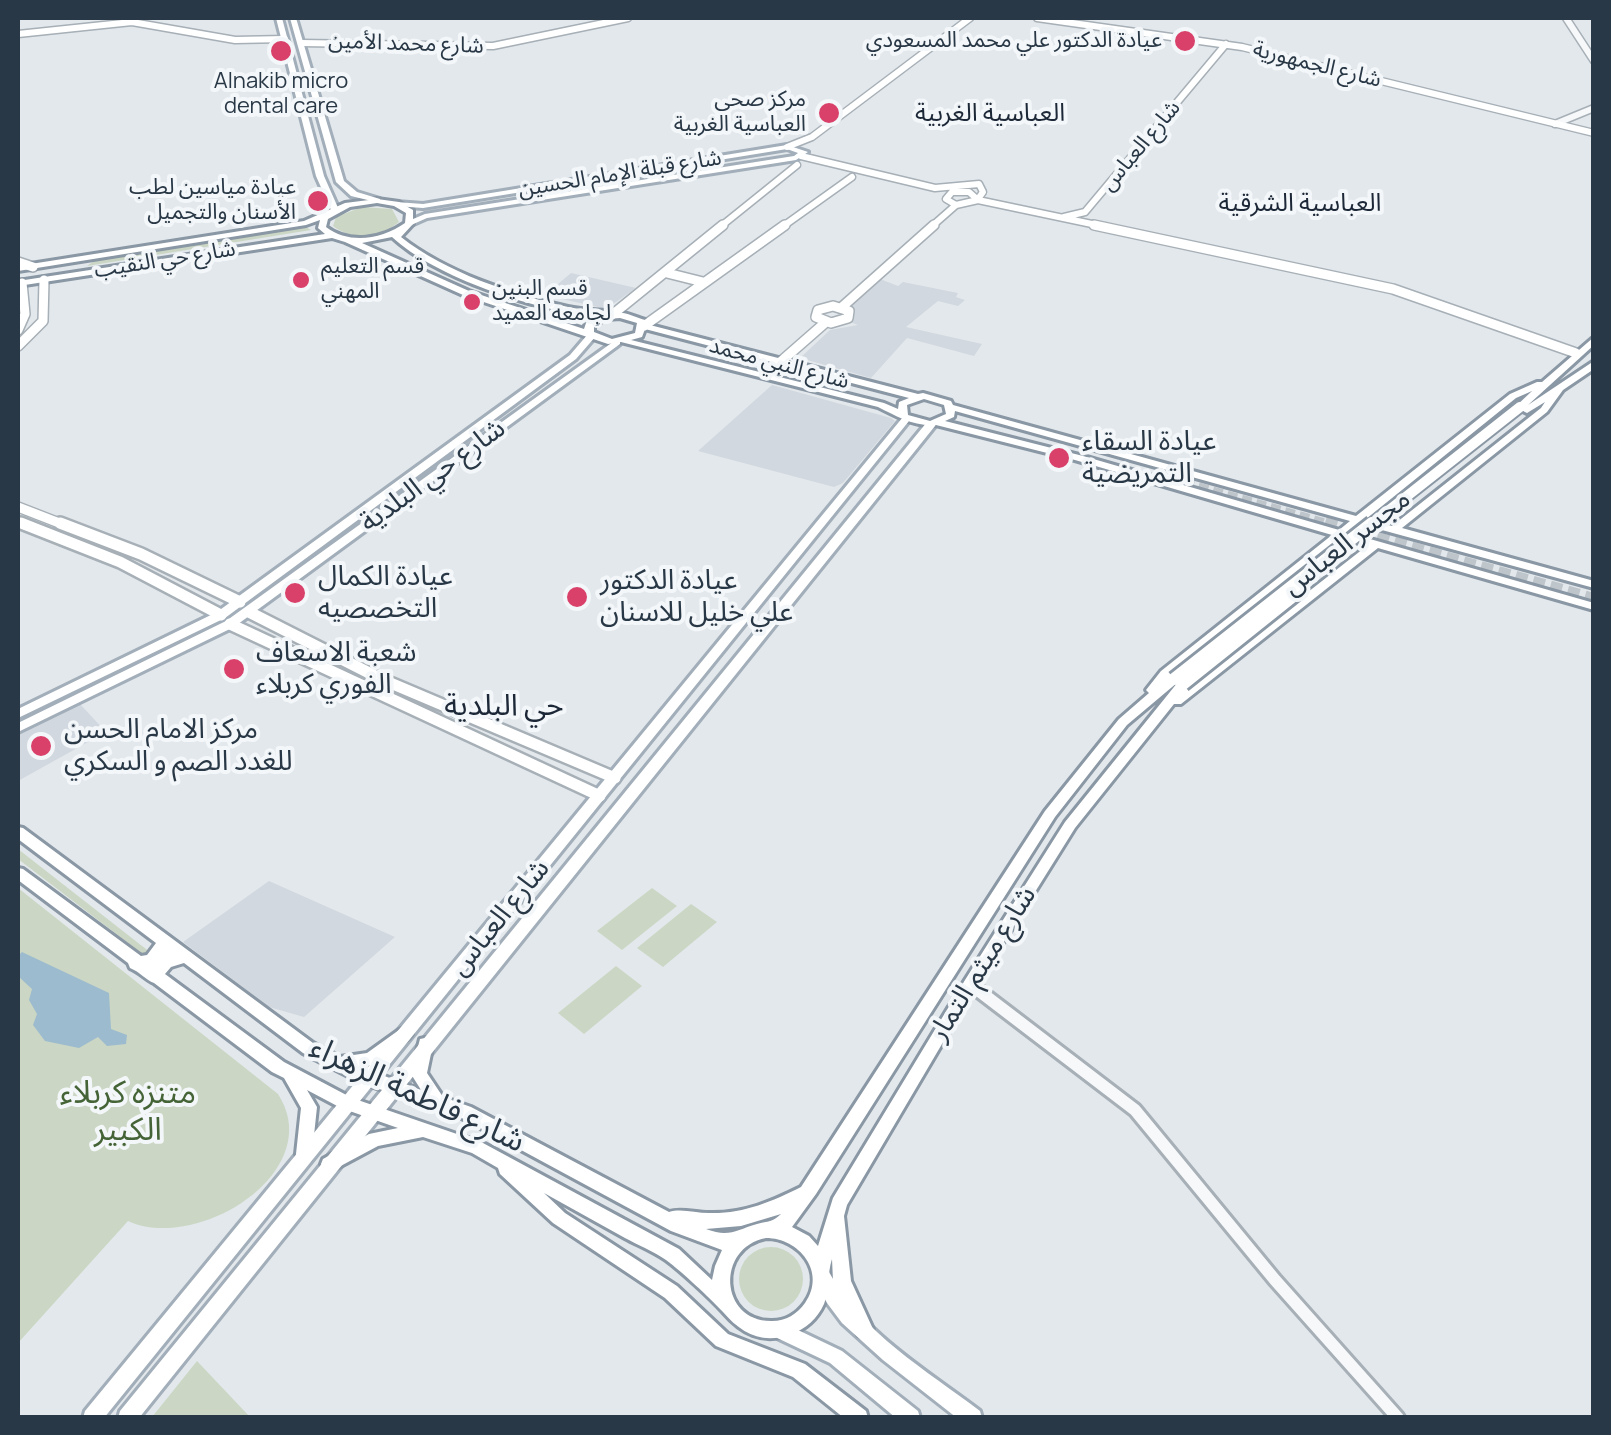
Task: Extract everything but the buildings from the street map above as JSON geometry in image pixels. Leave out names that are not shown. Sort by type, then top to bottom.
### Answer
[{"type":"main road","points":[[279,18],[332,212],[322,223],[332,236]]},
{"type":"main road","points":[[293,18],[338,176],[350,192],[377,202]]},
{"type":"main road","name":"شارع محمد الأمين","points":[[369,41],[496,42],[608,18]]},
{"type":"main road","name":"شارع محمد الأمين","points":[[300,39],[494,46],[628,18]]},
{"type":"main road","name":"شارع قبلة الإمام الحسين","points":[[377,202],[426,205],[787,147],[812,137],[970,18]]},
{"type":"main road","name":"شارع الجمهورية","points":[[1038,18],[1226,44],[1594,134]]},
{"type":"main road","points":[[18,32],[132,22],[235,40],[284,36]]},
{"type":"main road","name":"شارع العباس","points":[[1040,215],[1072,217],[1085,212],[1226,44]]},
{"type":"main road","points":[[302,101],[317,100]]},
{"type":"main road","points":[[612,315],[799,160],[802,150],[787,147]]},
{"type":"main road","points":[[734,156],[731,160],[742,165]]},
{"type":"main road","points":[[707,160],[718,163],[715,169]]},
{"type":"main road","points":[[348,240],[384,237],[425,216],[769,160],[799,160],[935,188],[978,184],[983,193],[978,199],[956,204],[842,307],[818,310],[816,317],[826,322]]},
{"type":"main road","points":[[799,160],[956,204]]},
{"type":"main road","points":[[321,178],[338,176]]},
{"type":"main road","points":[[649,329],[702,282],[852,177]]},
{"type":"main road","points":[[946,199],[960,191],[1040,215],[1393,289],[1576,353]]},
{"type":"main road","name":"شارع حي النقيب","points":[[18,269],[306,223],[332,212],[377,202]]},
{"type":"main road","points":[[396,204],[410,212],[406,226]]},
{"type":"main road","name":"شارع النبي محمد","points":[[406,226],[398,240],[442,267],[586,314],[630,316],[649,329],[778,364],[917,397],[936,398],[951,407],[1089,446]]},
{"type":"main road","name":"شارع حي النقيب","points":[[20,284],[312,236],[348,240]]},
{"type":"main road","name":"شارع النبي محمد","points":[[348,240],[466,293],[590,334],[621,342],[644,342],[881,405],[904,417],[1079,458]]},
{"type":"main road","points":[[77,260],[78,274]]},
{"type":"main road","points":[[18,262],[33,267]]},
{"type":"main road","points":[[667,273],[702,282]]},
{"type":"main road","points":[[18,346],[42,321],[44,280]]},
{"type":"main road","points":[[18,330],[25,314],[20,284]]},
{"type":"main road","points":[[778,364],[826,322],[848,318],[850,314],[842,307]]},
{"type":"main road","name":"شارع حي البلدية","points":[[245,607],[573,357],[590,334],[593,322],[612,315]]},
{"type":"main road","name":"شارع حي البلدية","points":[[245,607],[588,362],[649,329]]},
{"type":"main road","points":[[1523,408],[1540,384],[1594,340]]},
{"type":"main road","points":[[573,357],[588,362]]},
{"type":"main road","points":[[1523,408],[1559,391],[1594,364]]},
{"type":"main road","points":[[1141,704],[1165,674],[1334,538],[1513,396],[1540,384]]},
{"type":"main road","points":[[1161,714],[1544,410],[1559,391]]},
{"type":"main road","name":"شارع العباس","points":[[92,1418],[904,417],[902,404],[917,397]]},
{"type":"main road","name":"شارع العباس","points":[[370,1112],[921,432],[950,418],[951,407]]},
{"type":"main road","name":"مجسر العباس","points":[[1178,682],[1523,408]]},
{"type":"main road","points":[[1037,447],[1049,443],[1050,436]]},
{"type":"main road","points":[[1060,453],[1058,445],[1068,440]]},
{"type":"main road","points":[[1079,458],[1158,472],[1089,446]]},
{"type":"main road","points":[[1089,446],[1594,586]]},
{"type":"main road","points":[[1079,458],[1314,527],[1334,538],[1375,544],[1594,607]]},
{"type":"main road","points":[[1323,508],[1359,511],[1377,504]]},
{"type":"main road","points":[[18,508],[141,554],[352,665],[615,778]]},
{"type":"main road","points":[[1411,516],[1410,526],[1425,537]]},
{"type":"main road","points":[[18,522],[120,562],[226,620],[600,796]]},
{"type":"main road","points":[[1361,556],[1377,550],[1404,553]]},
{"type":"main road","points":[[18,728],[245,607]]},
{"type":"main road","points":[[18,714],[115,674]]},
{"type":"main road","name":"شارع ميثم التمار","points":[[770,1231],[784,1224],[810,1189],[1050,814],[1141,704],[1178,682]]},
{"type":"main road","name":"شارع ميثم التمار","points":[[822,1272],[839,1202],[970,984],[1070,825],[1161,714],[1178,682]]},
{"type":"main road","name":"شارع فاطمة الزهراء","points":[[18,832],[182,958],[334,1062],[391,1087],[442,1103],[645,1209],[719,1242],[742,1240]]},
{"type":"main road","name":"شارع فاطمة الزهراء","points":[[18,873],[278,1067],[347,1103],[435,1131],[498,1160],[674,1255],[726,1305]]},
{"type":"main road","points":[[136,964],[152,959],[164,944]]},
{"type":"main road","points":[[154,978],[161,965],[182,958]]},
{"type":"main road","points":[[334,1062],[371,1058],[404,1034]]},
{"type":"main road","points":[[425,1044],[418,1074],[424,1088],[442,1103]]},
{"type":"main road","points":[[278,1067],[298,1084],[309,1108],[304,1154]]},
{"type":"main road","points":[[127,1418],[370,1112]]},
{"type":"main road","points":[[329,1164],[375,1139],[435,1131]]},
{"type":"main road","points":[[498,1160],[558,1218],[671,1292],[722,1340],[799,1370],[859,1418]]},
{"type":"main road","points":[[645,1209],[694,1221],[730,1221],[768,1212],[810,1189]]},
{"type":"main road","points":[[839,1202],[840,1271],[864,1330]]},
{"type":"main road","points":[[910,1418],[826,1350],[745,1322],[726,1305],[720,1276],[731,1250],[742,1240],[770,1231],[802,1240],[822,1272],[832,1298],[864,1330],[972,1418]]},
{"type":"main road","points":[[771,1328],[785,1326],[808,1313],[822,1272]]},
{"type":"street","points":[[1566,18],[1594,61]]},
{"type":"street","points":[[1556,124],[1594,108]]},
{"type":"street","points":[[970,984],[1135,1110],[1275,1280],[1398,1418]]},
{"type":"shaded area","points":[[571,273],[636,288],[606,309],[545,295]]},
{"type":"shaded area","points":[[875,277],[898,286],[903,282],[958,293],[956,297],[965,300],[958,306],[938,301],[906,327],[982,344],[974,356],[907,338],[871,378],[800,358],[830,330],[858,325],[845,320],[846,309]]},
{"type":"shaded area","points":[[772,385],[895,421],[843,483],[834,487],[698,451]]},
{"type":"shaded area","points":[[80,704],[106,732],[18,781],[18,735]]},
{"type":"shaded area","points":[[269,881],[395,937],[304,1017],[269,1007],[183,942]]},
{"type":"green space","points":[[362,207],[392,209],[399,222],[366,235],[349,234],[333,226],[336,217]]},
{"type":"green space","points":[[306,227],[311,230],[87,266],[94,261]]},
{"type":"green space","points":[[18,849],[151,953],[147,957],[18,859]]},
{"type":"green space","name":"متنزه كربلاء الكبير","points":[[18,888],[278,1094],[289,1123],[286,1151],[271,1176],[248,1198],[219,1215],[188,1225],[157,1228],[128,1221],[18,1343]]},
{"type":"green space","points":[[652,888],[677,906],[622,950],[597,931]]},
{"type":"green space","points":[[691,904],[717,922],[663,967],[637,948]]},
{"type":"green space","points":[[616,966],[642,986],[584,1034],[558,1013]]},
{"type":"green space","points":[[771,1247],[794,1256],[803,1279],[794,1302],[771,1311],[748,1302],[739,1279],[748,1256]]},
{"type":"green space","points":[[197,1361],[250,1417],[152,1417]]},
{"type":"water","points":[[22,952],[109,993],[111,1029],[127,1035],[126,1044],[107,1046],[98,1037],[79,1048],[45,1041],[33,1025],[37,1014],[29,1000],[32,989],[18,976],[18,956]]},
{"type":"tunnel","points":[[1155,475],[1334,526]]},
{"type":"tunnel","points":[[1325,523],[1594,599]]},
{"type":"place","name":"عيادة الدكتور علي محمد المسعودي","points":[[1185,41]]},
{"type":"place","name":"Alnakib micro dental care","points":[[281,51]]},
{"type":"place","name":"مركز صحي العباسية الغربية","points":[[829,113]]},
{"type":"place","name":"عيادة مياسين لطب الأسنان والتجميل","points":[[318,201]]},
{"type":"place","name":"قسم التعليم المهني","points":[[301,280]]},
{"type":"place","name":"قسم البنين لجامعه العميد","points":[[472,302]]},
{"type":"place","name":"عيادة السقاء التمريضية","points":[[1059,458]]},
{"type":"place","name":"عيادة الكمال التخصصيه","points":[[295,593]]},
{"type":"place","name":"عيادة الدكتور علي خليل للاسنان","points":[[577,597]]},
{"type":"place","name":"شعبة الاسعاف الفوري كربلاء","points":[[234,669]]},
{"type":"place","name":"مركز الامام الحسن للغدد الصم و السكري","points":[[41,746]]},
{"type":"district","name":"العباسية الغربية","points":[[990,114]]},
{"type":"district","name":"العباسية الشرقية","points":[[1300,204]]},
{"type":"district","name":"حي البلدية","points":[[504,707]]}]
